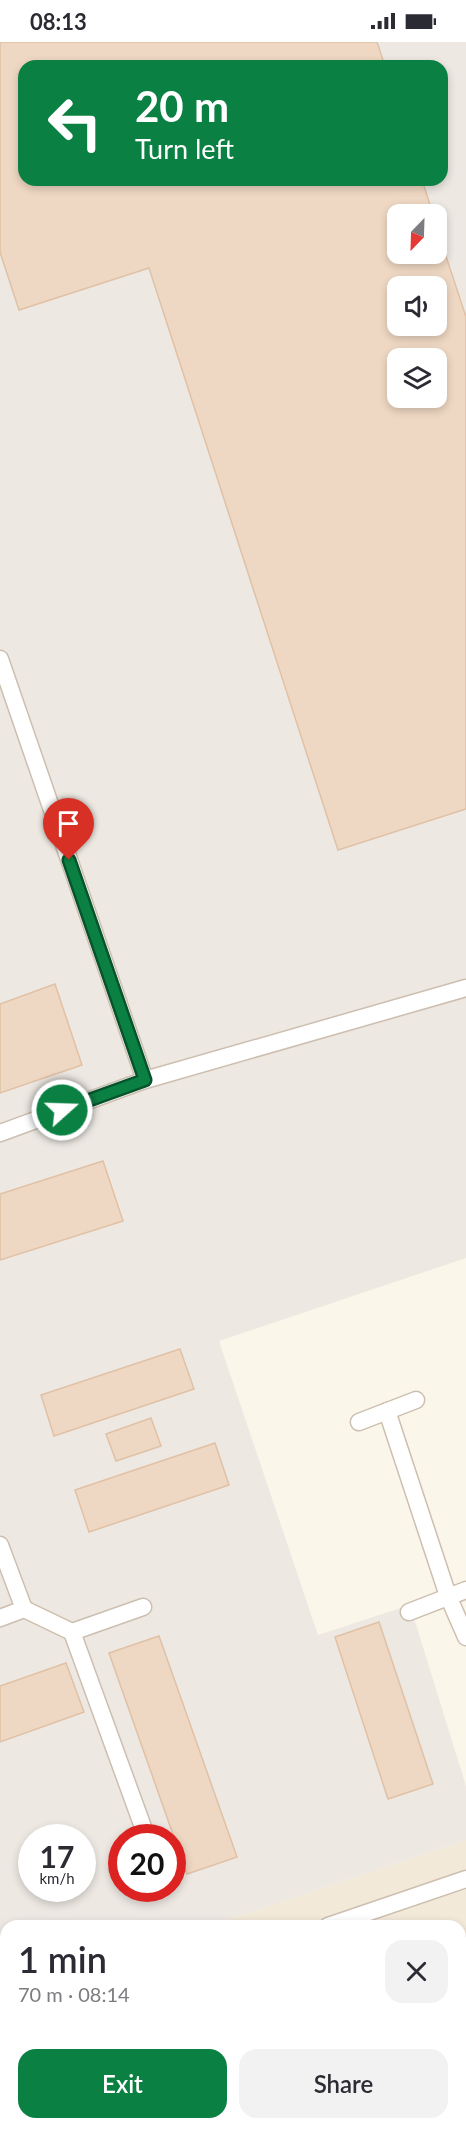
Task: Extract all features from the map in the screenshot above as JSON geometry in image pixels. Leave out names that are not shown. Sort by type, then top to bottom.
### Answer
[{"type":"lane","points":[[0,659],[145,1080]]},
{"type":"lane","points":[[0,1133],[145,1080],[466,988]]},
{"type":"lane","points":[[359,1422],[416,1400]]},
{"type":"lane","points":[[387,1411],[448,1596],[466,1637]]},
{"type":"lane","points":[[0,1545],[24,1609],[72,1632],[142,1824]]},
{"type":"lane","points":[[409,1612],[466,1590]]},
{"type":"lane","points":[[72,1632],[143,1607]]},
{"type":"lane","points":[[0,1618],[24,1609]]},
{"type":"lane","points":[[346,1920],[466,1879]]},
{"type":"shaded area","points":[[0,42],[466,42],[466,1258],[219,1341],[318,1635],[410,1605],[466,1786],[466,1840],[227,1920],[0,1920]]},
{"type":"shaded area","points":[[466,1840],[466,1920],[227,1920]]},
{"type":"building","points":[[0,42],[377,42],[383,60],[18,60],[18,186],[424,186],[430,204],[387,204],[387,264],[447,264],[447,259],[466,317],[466,809],[338,850],[149,268],[19,310],[0,252]]},
{"type":"building","points":[[55,984],[82,1065],[0,1093],[0,1004]]},
{"type":"building","points":[[103,1161],[123,1221],[0,1260],[0,1194]]},
{"type":"building","points":[[180,1349],[194,1389],[54,1436],[41,1395]]},
{"type":"building","points":[[151,1418],[161,1446],[116,1461],[106,1434]]},
{"type":"building","points":[[215,1443],[229,1485],[89,1532],[75,1490]]},
{"type":"building","points":[[379,1622],[433,1784],[388,1799],[335,1637]]},
{"type":"building","points":[[159,1636],[237,1857],[187,1874],[186,1824],[169,1824],[109,1653]]},
{"type":"building","points":[[66,1663],[84,1712],[0,1742],[0,1686]]},
{"type":"route","points":[[62,1110],[145,1080],[69,860]]}]
